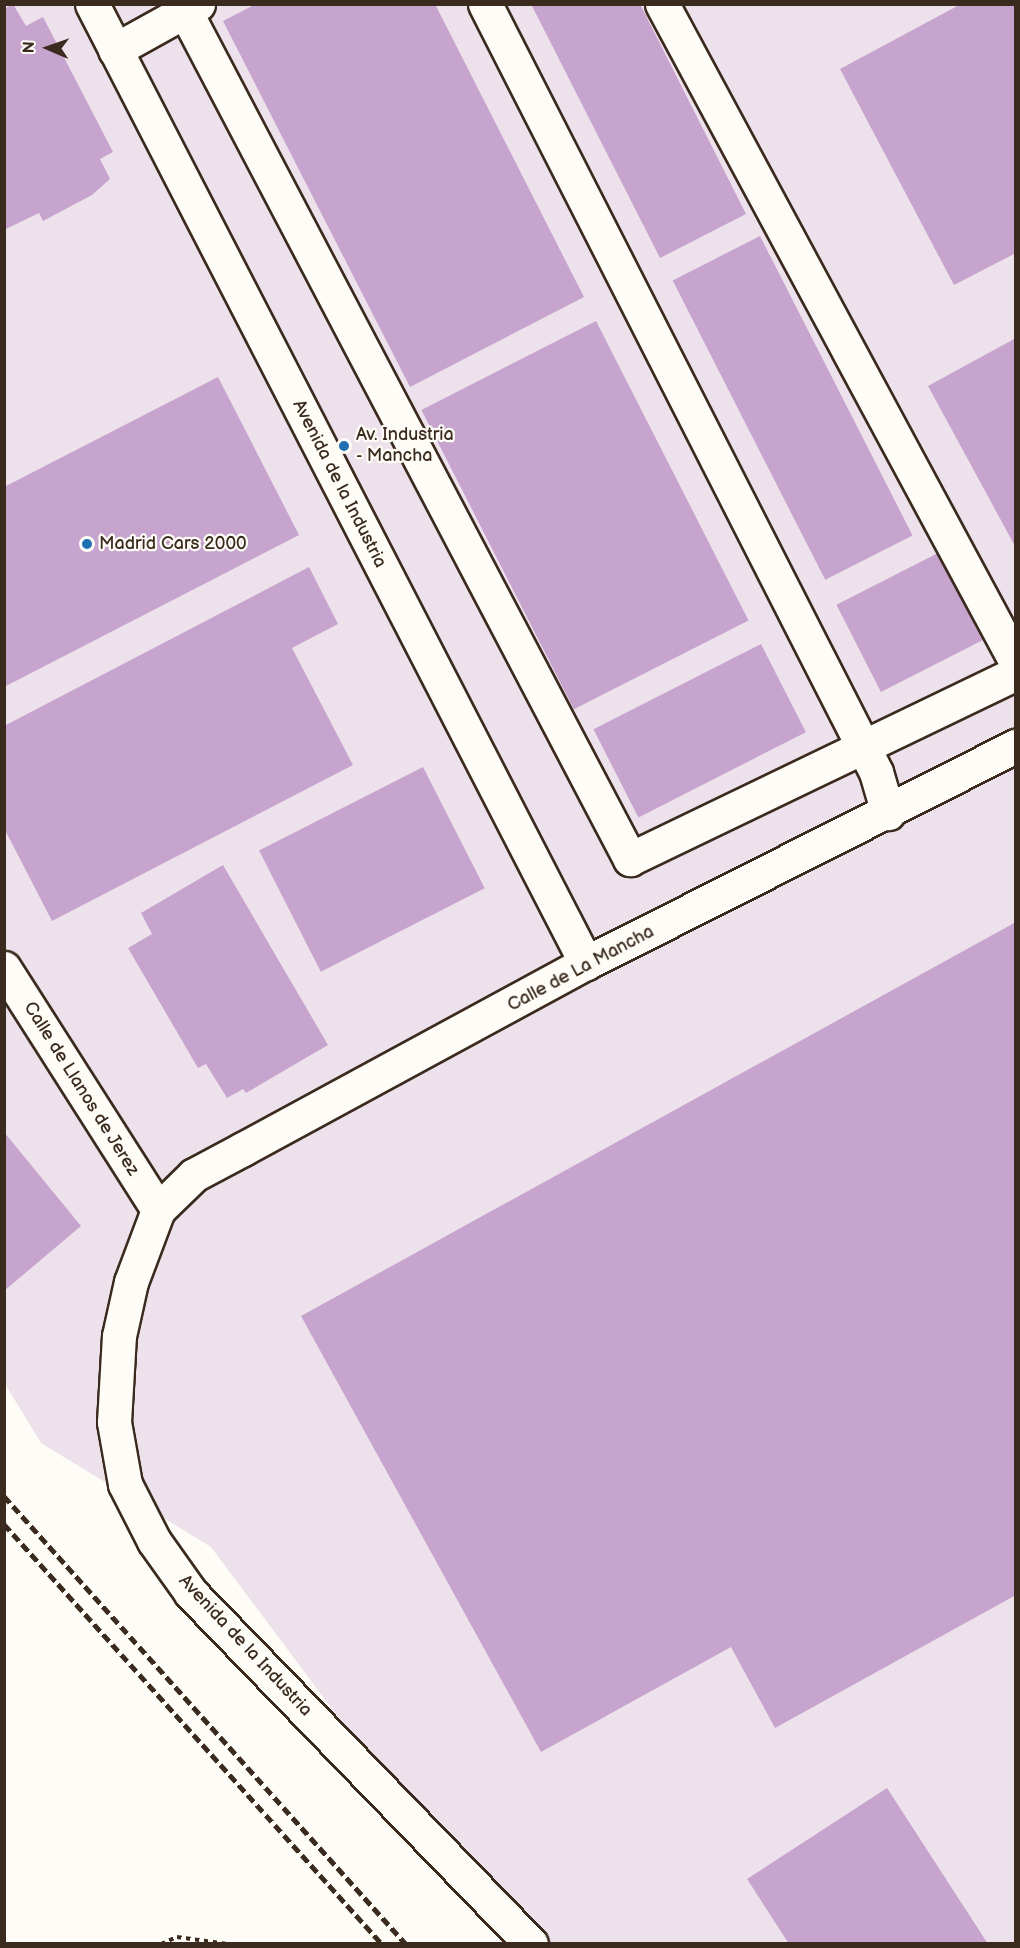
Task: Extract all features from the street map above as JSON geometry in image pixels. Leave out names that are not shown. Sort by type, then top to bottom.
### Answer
[{"type":"street","name":"Avenida de la Industria","points":[[92,4],[586,963]]},
{"type":"street","points":[[485,4],[863,748],[888,813]]},
{"type":"street","points":[[662,4],[1016,662]]},
{"type":"street","points":[[115,50],[192,8],[630,859],[1016,673]]},
{"type":"street","name":"Calle de La Mancha","points":[[158,1210],[194,1175],[586,963],[888,813],[1016,746]]},
{"type":"street","name":"Calle de Llanos de Jerez","points":[[4,968],[158,1210]]},
{"type":"street","name":"Avenida de la Industria","points":[[158,1210],[131,1282],[114,1378],[114,1422],[129,1494],[191,1593],[531,1944]]},
{"type":"path","points":[[161,1944],[177,1937],[228,1944]]},
{"type":"shaded area","points":[[5,5],[1015,5],[1015,1943],[507,1943],[211,1547],[41,1443],[5,1384]]},
{"type":"building","points":[[13,4],[26,26],[43,17],[113,152],[100,159],[110,179],[92,195],[43,221],[39,213],[4,230],[4,9]]},
{"type":"building","points":[[256,4],[435,4],[584,297],[410,387],[223,21]]},
{"type":"building","points":[[531,4],[640,4],[746,214],[660,258]]},
{"type":"building","points":[[961,4],[1016,4],[1016,253],[954,285],[840,69]]},
{"type":"building","points":[[760,236],[913,535],[825,580],[673,280]]},
{"type":"building","points":[[596,321],[749,620],[574,709],[421,410]]},
{"type":"building","points":[[1016,338],[1016,548],[928,386]]},
{"type":"building","points":[[218,377],[299,535],[4,687],[4,487]]},
{"type":"building","points":[[938,553],[982,640],[881,692],[836,605]]},
{"type":"building","points":[[309,567],[338,624],[292,648],[353,765],[52,921],[4,828],[4,726]]},
{"type":"building","points":[[761,644],[806,732],[638,818],[593,729]]},
{"type":"building","points":[[423,767],[485,888],[321,972],[259,851]]},
{"type":"building","points":[[223,865],[328,1045],[246,1093],[243,1089],[227,1098],[206,1064],[198,1068],[128,948],[152,934],[141,913]]},
{"type":"building","points":[[1016,922],[1016,1595],[775,1728],[731,1647],[541,1752],[301,1316]]},
{"type":"building","points":[[4,1132],[81,1226],[4,1291]]},
{"type":"building","points":[[887,1788],[988,1944],[789,1944],[747,1879]]},
{"type":"railway","points":[[4,1496],[406,1944]]},
{"type":"railway","points":[[4,1524],[382,1944]]},
{"type":"place","name":"Av. Industria - Mancha","points":[[344,446]]},
{"type":"place","name":"Madrid Cars 2000","points":[[87,544]]}]
